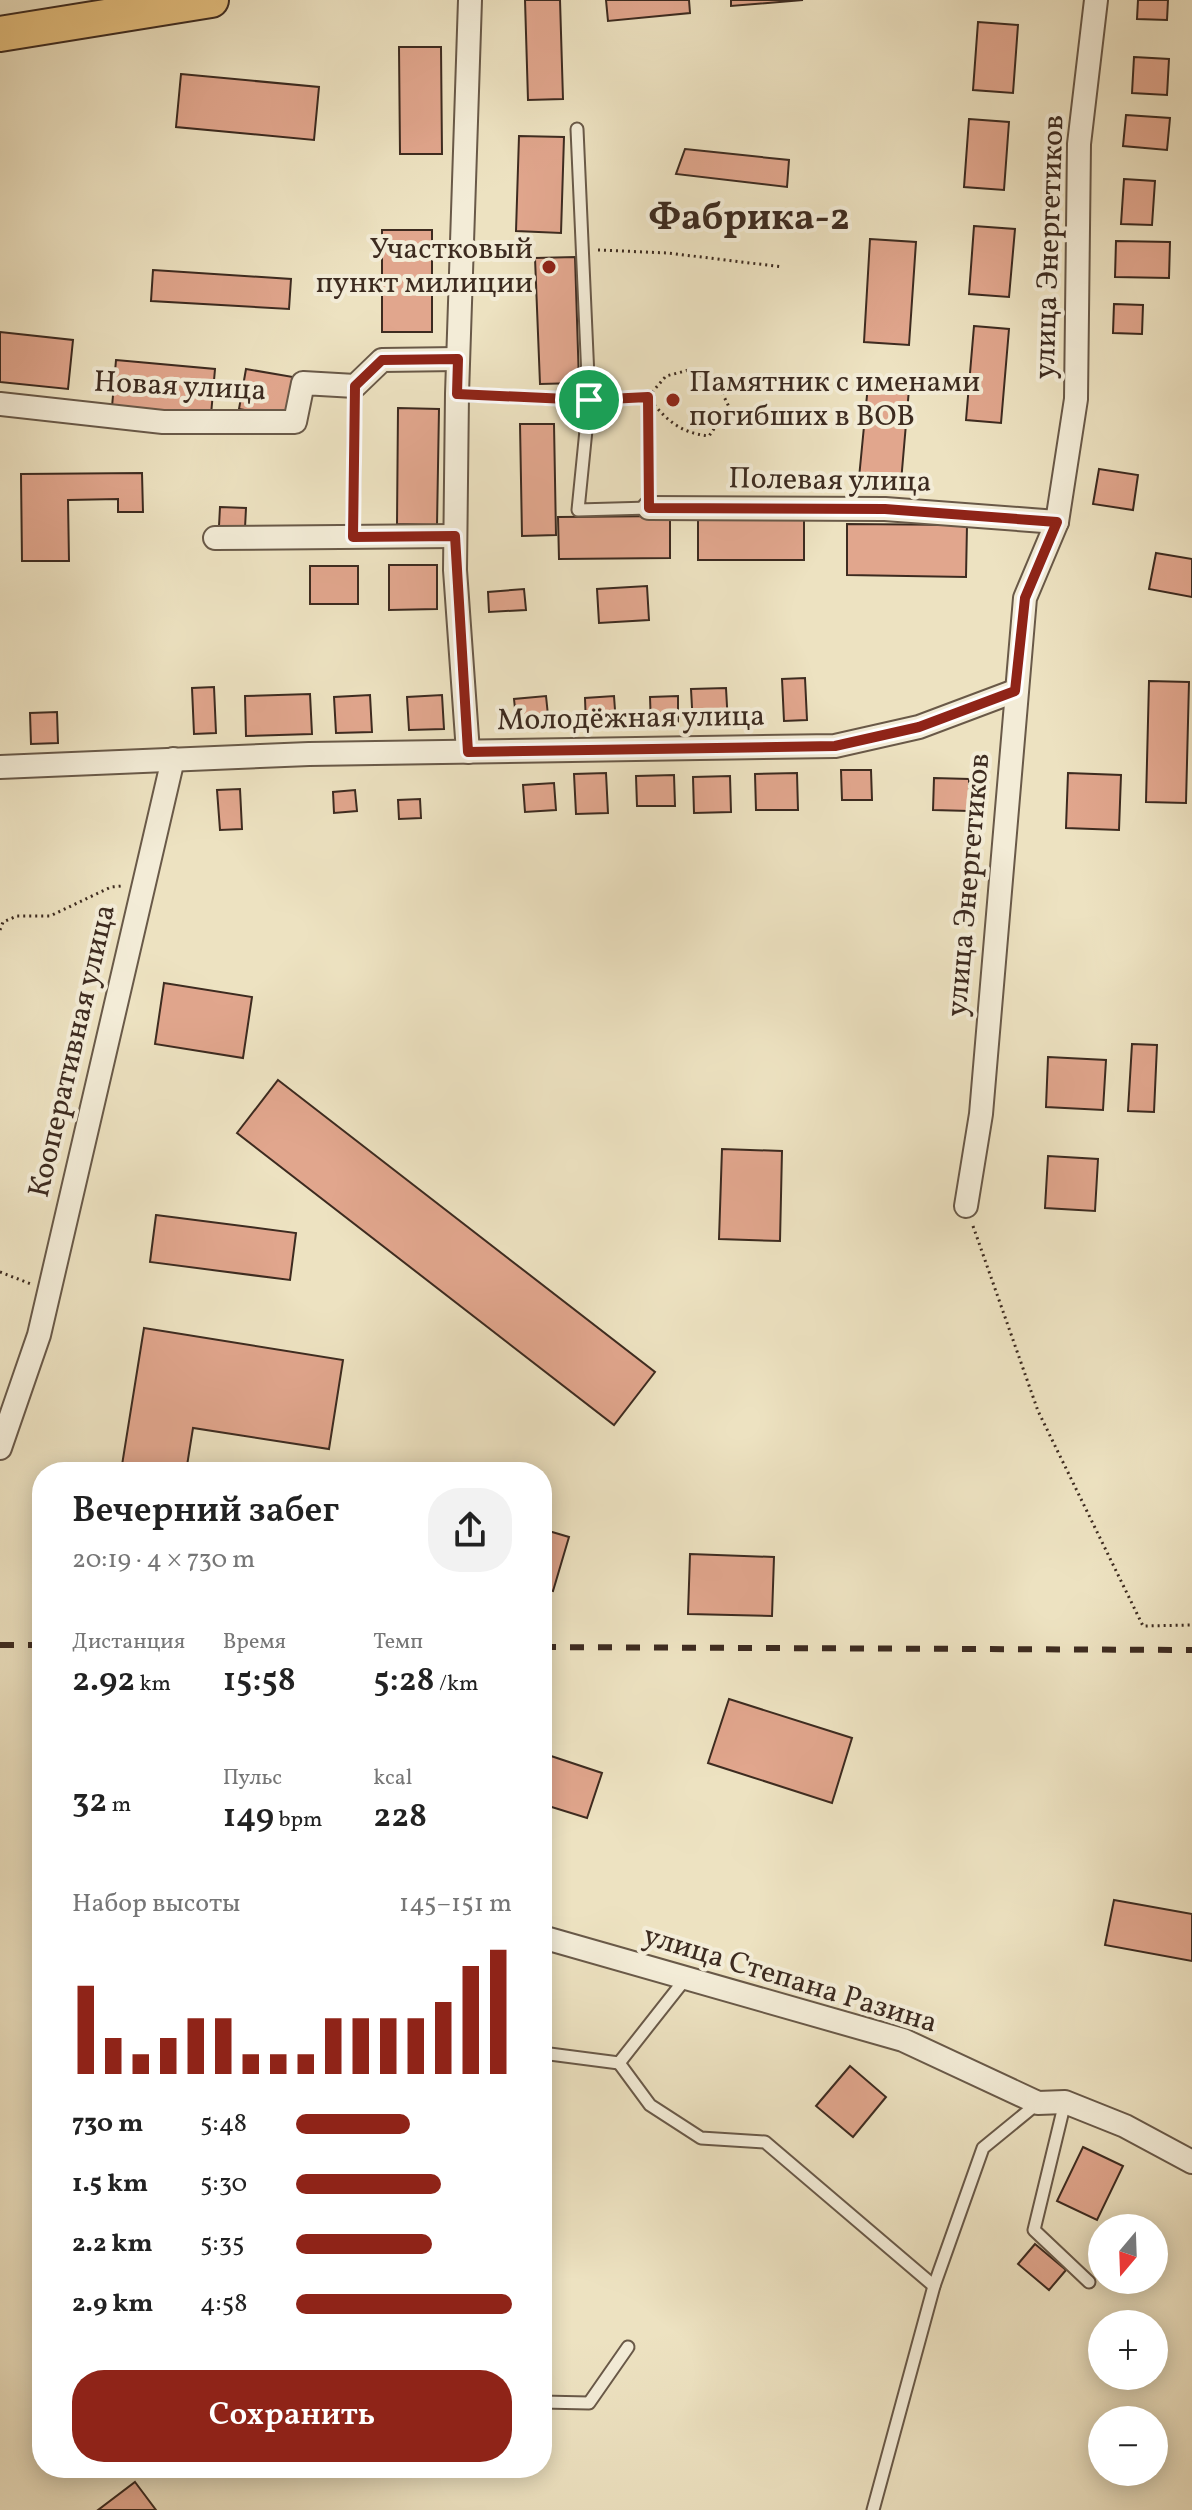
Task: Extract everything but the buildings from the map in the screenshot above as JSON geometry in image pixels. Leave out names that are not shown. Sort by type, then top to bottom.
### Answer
[{"type":"main road","points":[[0,34],[211,0]]},
{"type":"street","points":[[468,752],[455,536],[470,0]]},
{"type":"street","name":"улица Энергетиков","points":[[966,1206],[981,1114],[1025,598],[1057,522],[1076,399],[1079,144],[1096,0]]},
{"type":"street","points":[[355,386],[382,360],[458,359]]},
{"type":"street","name":"Новая улица","points":[[0,404],[163,422],[295,422],[303,383],[355,386]]},
{"type":"street","name":"Полевая улица","points":[[649,508],[885,509],[1057,522]]},
{"type":"street","points":[[215,538],[455,536]]},
{"type":"street","name":"Молодёжная улица","points":[[0,767],[173,759],[835,746],[919,727],[1015,691]]},
{"type":"street","name":"Кооперативная улица","points":[[0,1448],[39,1335],[173,759]]},
{"type":"street","name":"улица Степана Разина","points":[[552,1941],[903,2040],[1038,2103],[1065,2102],[1125,2126],[1192,2162]]},
{"type":"lane","points":[[457,394],[589,400],[648,397],[649,508],[578,510],[589,400],[577,129]]},
{"type":"lane","points":[[353,537],[355,386]]},
{"type":"lane","points":[[619,2063],[646,2033],[686,1978]]},
{"type":"lane","points":[[552,2054],[619,2063],[650,2105],[701,2138],[765,2142],[934,2286]]},
{"type":"lane","points":[[1065,2102],[1034,2230],[1088,2281]]},
{"type":"lane","points":[[873,2510],[934,2286],[983,2148],[1038,2103]]},
{"type":"lane","points":[[552,2402],[589,2403],[628,2347]]},
{"type":"path","points":[[582,249],[668,253],[783,267]]},
{"type":"path","points":[[689,370],[718,384],[729,407],[709,436],[687,434],[665,418],[648,397],[666,376],[689,370]]},
{"type":"path","points":[[0,930],[3,922],[17,916],[50,916],[111,887],[142,884]]},
{"type":"path","points":[[966,1206],[1038,1411],[1143,1626],[1192,1625]]},
{"type":"path","points":[[0,1272],[49,1291]]},
{"type":"railway","points":[[0,1645],[32,1645]]},
{"type":"railway","points":[[552,1647],[1192,1650]]},
{"type":"place","name":"Участковый пункт милиции","points":[[549,267]]},
{"type":"place","name":"Памятник с именами погибших в ВОВ","points":[[673,400]]},
{"type":"district","name":"Фабрика-2","points":[[749,219]]},
{"type":"route","points":[[458,359],[457,394],[589,400],[648,397],[649,508],[885,509],[1057,522],[1025,598],[1015,691],[919,727],[835,746],[468,752],[455,536],[353,537],[355,386],[382,360],[458,359]]}]
